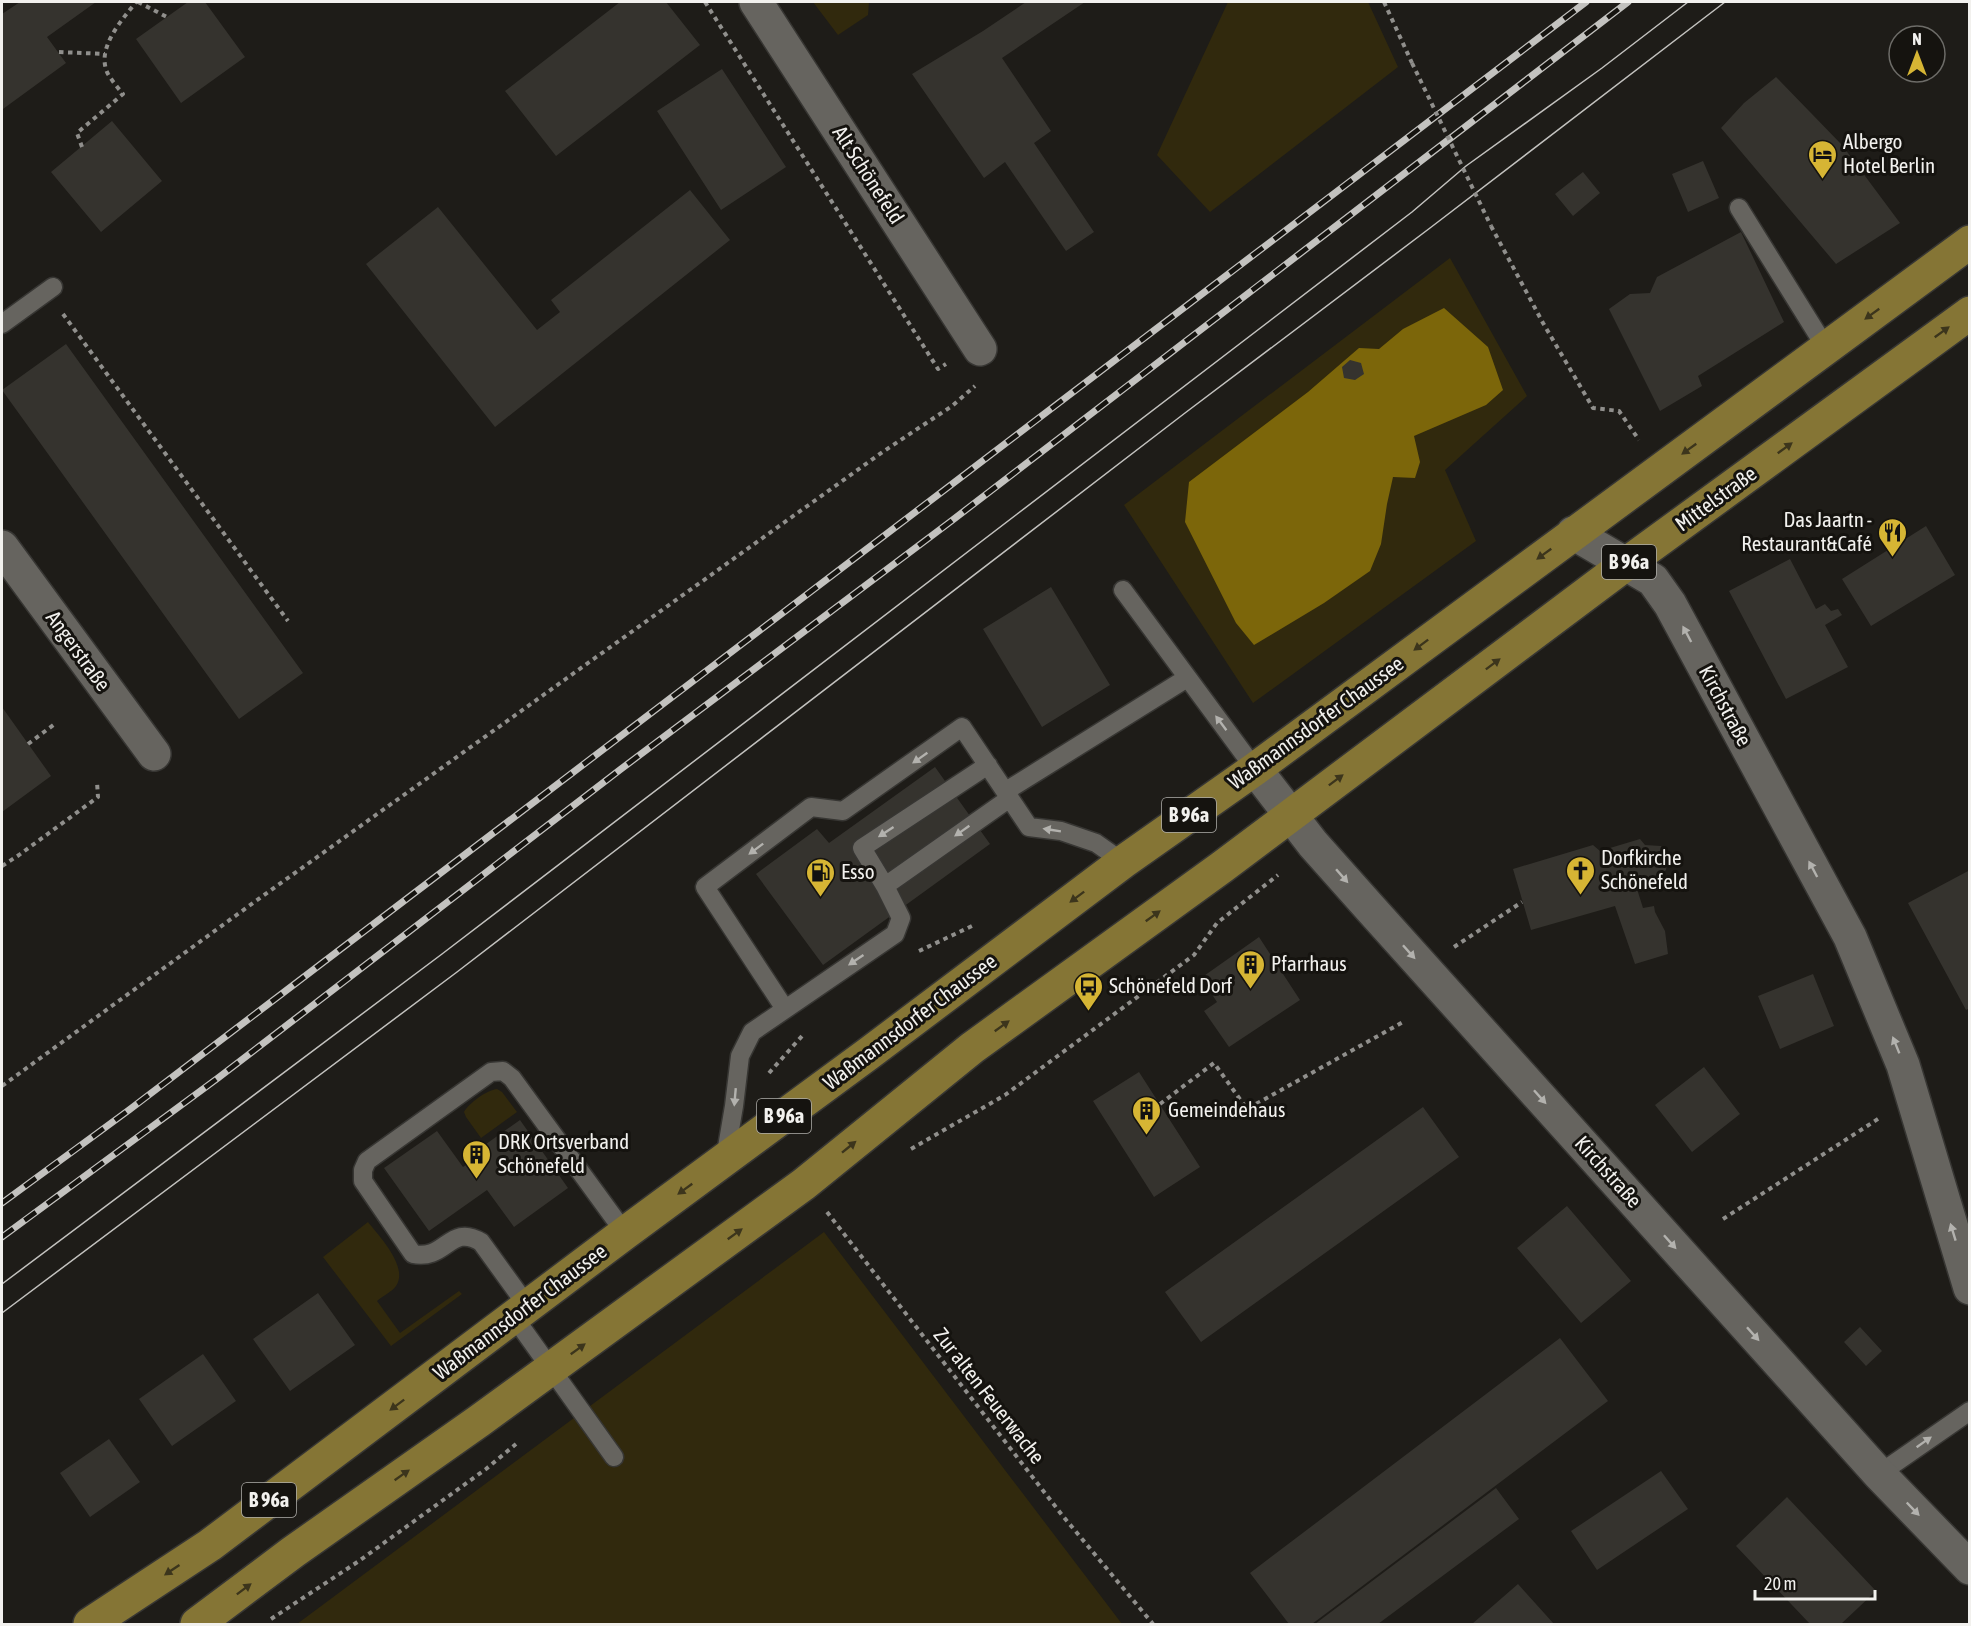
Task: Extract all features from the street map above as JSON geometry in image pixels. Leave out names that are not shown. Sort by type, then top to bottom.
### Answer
[{"type":"main road","name":"B 96a","points":[[1826,348],[1970,242]]},
{"type":"main road","name":"Mittelstraße","points":[[1289,815],[1626,564],[1970,313]]},
{"type":"main road","name":"Waßmannsdorfer Chaussee","points":[[90,1624],[210,1545],[1124,862],[1255,769],[1826,348]]},
{"type":"main road","name":"B 96a","points":[[197,1624],[293,1552],[551,1369],[804,1184],[972,1048],[1222,867],[1289,815]]},
{"type":"street","name":"Alt Schönefeld","points":[[756,2],[979,346]]},
{"type":"street","name":"Kirchstraße","points":[[1573,533],[1653,580],[1670,604],[1850,937],[1903,1065],[1970,1288]]},
{"type":"street","name":"Angerstraße","points":[[2,547],[154,754]]},
{"type":"street","name":"Kirchstraße","points":[[1255,769],[1313,844],[1880,1474],[1970,1568]]},
{"type":"lane","points":[[1739,208],[1826,348]]},
{"type":"lane","points":[[2,324],[50,289]]},
{"type":"lane","points":[[1123,590],[1255,769]]},
{"type":"lane","points":[[885,886],[1008,795],[1187,678]]},
{"type":"lane","points":[[785,1009],[705,887],[811,807],[843,811],[963,727],[1029,826],[1061,831],[1096,843],[1124,862]]},
{"type":"lane","points":[[724,1160],[740,1056],[752,1032],[895,934],[901,918],[862,848],[988,765]]},
{"type":"lane","points":[[614,1457],[551,1369],[481,1242],[471,1236],[458,1237],[434,1253],[423,1256],[413,1254],[363,1181],[363,1170],[367,1161],[491,1072],[503,1071],[512,1078],[626,1233]]},
{"type":"lane","points":[[1880,1474],[1970,1411]]},
{"type":"path","points":[[82,147],[76,132],[123,94],[107,73],[105,54],[115,29],[137,2],[167,17]]},
{"type":"path","points":[[2,1086],[272,889],[884,451],[952,406],[993,370],[979,346],[938,369],[705,2]]},
{"type":"path","points":[[1384,2],[1491,226],[1543,323],[1593,408],[1619,411],[1641,444]]},
{"type":"path","points":[[59,52],[105,54]]},
{"type":"path","points":[[50,289],[288,621]]},
{"type":"path","points":[[28,744],[56,723]]},
{"type":"path","points":[[2,866],[98,797],[97,782]]},
{"type":"path","points":[[1428,972],[1450,950],[1522,902]]},
{"type":"path","points":[[1160,1104],[1214,1063],[1247,1109],[1403,1022]]},
{"type":"path","points":[[1723,1219],[1881,1117],[1878,1106]]},
{"type":"path","name":"Zur alten Feuerwache","points":[[804,1184],[1062,1515],[1153,1624]]},
{"type":"path","points":[[262,1624],[359,1561],[486,1469],[520,1440]]},
{"type":"shaded area","points":[[813,2],[869,2],[868,15],[838,35]]},
{"type":"shaded area","points":[[1228,2],[1368,2],[1398,67],[1210,212],[1157,155]]},
{"type":"shaded area","points":[[1450,258],[1527,396],[1445,470],[1476,541],[1253,703],[1124,505]]},
{"type":"shaded area","points":[[1444,308],[1488,347],[1503,390],[1486,405],[1414,436],[1420,462],[1415,478],[1393,477],[1381,544],[1370,571],[1324,603],[1254,645],[1236,623],[1185,522],[1189,482],[1308,392],[1359,348],[1379,349],[1403,329]]},
{"type":"shaded area","points":[[497,1089],[502,1092],[517,1112],[481,1138],[464,1112],[479,1098]]},
{"type":"shaded area","points":[[368,1222],[391,1252],[399,1270],[396,1286],[377,1301],[400,1333],[459,1291],[462,1294],[391,1346],[323,1257]]},
{"type":"shaded area","points":[[824,1232],[1122,1624],[297,1624]]},
{"type":"building","points":[[20,2],[96,2],[47,37],[66,63],[3,109],[2,14]]},
{"type":"building","points":[[188,2],[205,2],[245,57],[181,103],[136,39]]},
{"type":"building","points":[[620,2],[666,2],[700,45],[556,156],[505,91]]},
{"type":"building","points":[[1026,2],[1085,2],[1002,58],[1051,131],[1034,143],[1094,232],[1066,251],[1005,162],[984,178],[912,74]]},
{"type":"building","points":[[722,69],[786,167],[721,210],[657,111]]},
{"type":"building","points":[[1776,77],[1842,145],[1900,223],[1836,264],[1721,128],[1744,103]]},
{"type":"building","points":[[112,121],[162,181],[101,232],[51,172]]},
{"type":"building","points":[[1703,161],[1719,198],[1688,212],[1672,174]]},
{"type":"building","points":[[1583,172],[1600,193],[1573,216],[1555,194]]},
{"type":"building","points":[[690,190],[730,240],[495,427],[366,264],[438,207],[537,330],[560,312],[551,300]]},
{"type":"building","points":[[1741,232],[1784,322],[1698,376],[1702,386],[1660,411],[1609,309],[1630,294],[1650,293],[1657,277]]},
{"type":"building","points":[[66,344],[303,673],[239,719],[2,390]]},
{"type":"building","points":[[1350,360],[1361,363],[1364,374],[1355,380],[1344,378],[1342,367]]},
{"type":"building","points":[[1926,526],[1955,575],[1871,626],[1842,579]]},
{"type":"building","points":[[1790,559],[1816,609],[1825,604],[1831,611],[1838,609],[1842,615],[1825,625],[1848,667],[1786,699],[1729,591]]},
{"type":"building","points":[[1051,587],[1110,685],[1042,727],[983,629]]},
{"type":"building","points":[[2,707],[51,776],[2,812]]},
{"type":"building","points":[[935,767],[990,844],[823,965],[756,874],[817,829],[829,843]]},
{"type":"building","name":"Dorfkirche Schönefeld","points":[[1640,839],[1645,845],[1661,846],[1668,855],[1666,870],[1655,879],[1657,885],[1637,889],[1643,908],[1654,906],[1665,931],[1668,954],[1635,964],[1615,906],[1531,930],[1513,869],[1593,845],[1600,851]]},
{"type":"building","points":[[1970,870],[1970,1008],[1966,1010],[1908,903]]},
{"type":"building","name":"Pfarrhaus","points":[[1259,937],[1300,1000],[1229,1047],[1204,1011],[1217,1002],[1201,978]]},
{"type":"building","points":[[1813,974],[1834,1026],[1780,1049],[1758,996]]},
{"type":"building","points":[[1704,1067],[1740,1114],[1692,1152],[1655,1105]]},
{"type":"building","name":"Gemeindehaus","points":[[1139,1072],[1200,1167],[1154,1197],[1093,1101]]},
{"type":"building","points":[[1423,1107],[1459,1157],[1201,1342],[1165,1292]]},
{"type":"building","name":"DRK Ortsverband Schönefeld","points":[[520,1120],[568,1188],[514,1227],[487,1190],[429,1231],[384,1168],[437,1131],[463,1167],[469,1163],[465,1159]]},
{"type":"building","points":[[1567,1206],[1631,1281],[1581,1323],[1517,1248]]},
{"type":"building","points":[[318,1293],[355,1345],[290,1391],[253,1339]]},
{"type":"building","points":[[1860,1327],[1882,1351],[1866,1366],[1844,1342]]},
{"type":"building","points":[[1560,1338],[1608,1401],[1312,1624],[1289,1624],[1250,1573]]},
{"type":"building","points":[[203,1354],[236,1401],[172,1446],[139,1399]]},
{"type":"building","points":[[109,1439],[140,1482],[90,1517],[60,1473]]},
{"type":"building","points":[[1661,1471],[1688,1509],[1597,1570],[1571,1531]]},
{"type":"building","points":[[1496,1488],[1519,1519],[1378,1624],[1315,1624]]},
{"type":"building","points":[[1787,1497],[1876,1591],[1841,1624],[1810,1624],[1736,1546]]},
{"type":"building","points":[[1518,1584],[1554,1624],[1472,1624]]},
{"type":"tram line","points":[[2,1284],[442,954],[1412,212],[1466,166],[1602,68],[1688,2]]},
{"type":"tram line","points":[[2,1313],[457,972],[1725,2]]},
{"type":"railway","points":[[2,1203],[129,1110],[1586,2]]},
{"type":"railway","points":[[2,1237],[218,1078],[621,769],[950,522],[1628,2]]},
{"type":"place","name":"Albergo Hotel Berlin","points":[[1822,180]]},
{"type":"place","name":"Das Jaartn - Restaurant&Café","points":[[1893,558]]},
{"type":"place","name":"Dorfkirche Schönefeld","points":[[1580,896]]},
{"type":"place","name":"Esso","points":[[820,898]]},
{"type":"place","name":"Pfarrhaus","points":[[1250,990]]},
{"type":"place","name":"Schönefeld Dorf","points":[[1088,1012]]},
{"type":"place","name":"Gemeindehaus","points":[[1147,1136]]},
{"type":"place","name":"DRK Ortsverband Schönefeld","points":[[477,1180]]}]
